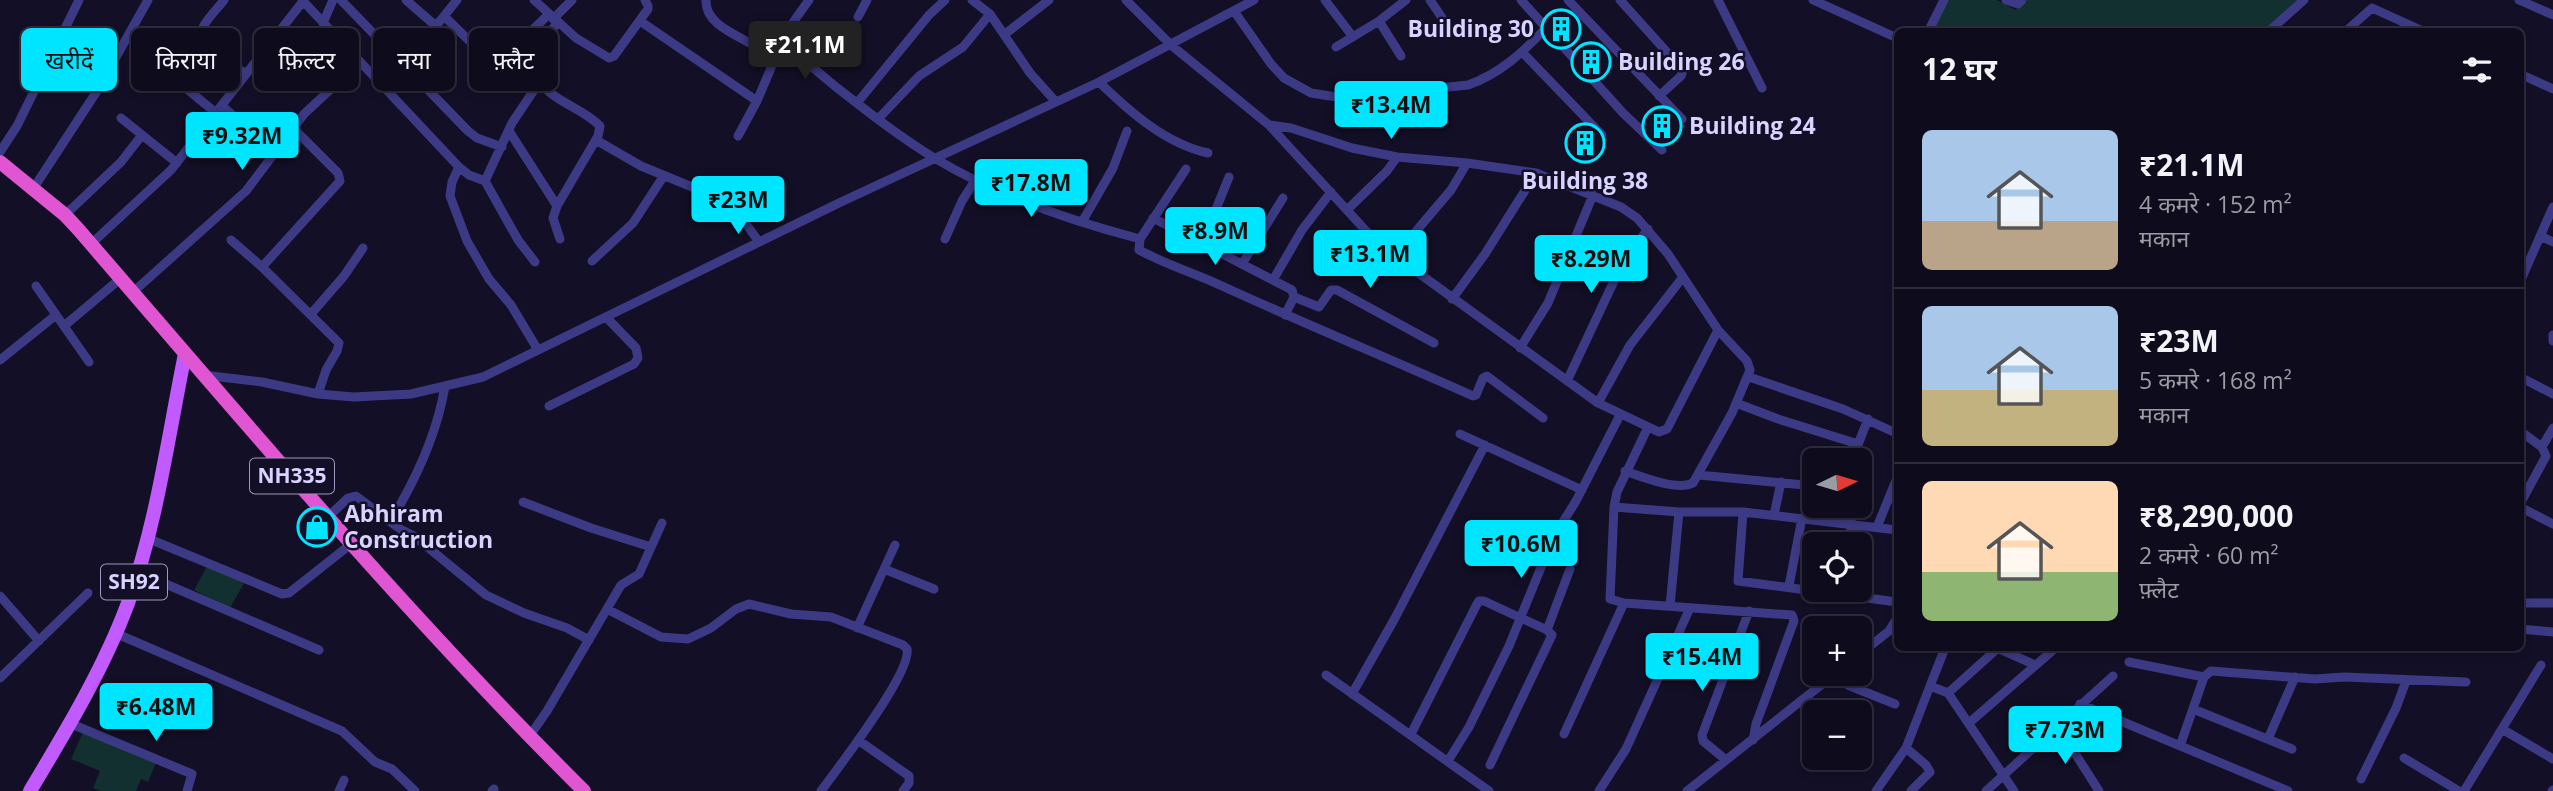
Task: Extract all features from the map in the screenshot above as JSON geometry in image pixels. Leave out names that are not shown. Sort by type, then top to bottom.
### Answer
[{"type":"highway","name":"NH335","points":[[0,162],[65,215],[351,544],[529,737],[584,791]]},
{"type":"main road","name":"SH92","points":[[31,791],[115,633],[138,572],[185,354]]},
{"type":"street","points":[[0,152],[17,126],[79,0]]},
{"type":"street","points":[[33,189],[97,91],[148,0]]},
{"type":"street","points":[[224,0],[200,32],[199,40],[246,74]]},
{"type":"street","points":[[91,244],[155,187],[177,163],[303,0],[459,167],[468,175],[485,181],[518,240],[535,262]]},
{"type":"street","points":[[323,23],[333,0]]},
{"type":"street","points":[[341,0],[373,33]]},
{"type":"street","points":[[406,0],[436,26],[457,0]]},
{"type":"street","points":[[534,0],[576,38],[609,58],[614,56],[648,9],[645,0]]},
{"type":"street","points":[[444,16],[490,61],[497,64],[572,0]]},
{"type":"street","points":[[706,0],[708,15],[715,22],[753,45],[777,47],[794,53],[878,119],[936,159],[976,179],[1082,222],[1140,239]]},
{"type":"street","points":[[738,136],[757,101],[777,47],[809,0]]},
{"type":"street","points":[[858,17],[867,0]]},
{"type":"street","points":[[857,103],[929,15],[945,0]]},
{"type":"street","points":[[972,0],[990,14],[1030,73],[1056,102]]},
{"type":"street","points":[[1005,34],[1049,0]]},
{"type":"street","points":[[1126,0],[1171,45],[1269,125],[1347,210],[1395,256],[1598,403],[1659,432],[1667,429],[1718,330]]},
{"type":"street","points":[[203,374],[262,382],[318,394],[354,397],[411,394],[483,377],[759,242],[1099,82],[1254,0]]},
{"type":"street","points":[[1325,0],[1353,37]]},
{"type":"street","points":[[1336,47],[1379,21],[1406,0]]},
{"type":"street","points":[[1430,0],[1445,22]]},
{"type":"street","points":[[1521,0],[1623,113],[1662,150]]},
{"type":"street","points":[[1568,0],[1682,119]]},
{"type":"street","points":[[1620,0],[1682,70],[1681,76],[1660,96]]},
{"type":"street","points":[[1718,0],[1762,88]]},
{"type":"street","points":[[1813,0],[1894,37]]},
{"type":"street","points":[[1930,28],[1944,0]]},
{"type":"street","points":[[2006,0],[2018,4],[2022,0]]},
{"type":"street","points":[[2272,28],[2304,0]]},
{"type":"street","points":[[2350,28],[2380,0]]},
{"type":"street","points":[[2519,0],[2553,15]]},
{"type":"street","points":[[2372,8],[2416,28]]},
{"type":"street","points":[[1234,11],[1284,78],[1299,88],[1324,97],[1343,98],[1468,85],[1484,79],[1523,52],[1546,28]]},
{"type":"street","points":[[878,119],[919,76],[963,47],[990,14]]},
{"type":"street","points":[[547,28],[553,18]]},
{"type":"street","points":[[640,20],[757,101]]},
{"type":"street","points":[[1379,21],[1401,56]]},
{"type":"street","points":[[1523,52],[1602,135]]},
{"type":"street","points":[[132,293],[246,191],[293,128],[319,99],[360,62]]},
{"type":"street","points":[[2524,76],[2553,89]]},
{"type":"street","points":[[1099,82],[1162,134],[1189,149],[1208,153]]},
{"type":"street","points":[[194,91],[250,130]]},
{"type":"street","points":[[429,91],[477,138],[502,147]]},
{"type":"street","points":[[485,181],[509,131],[534,91]]},
{"type":"street","points":[[548,91],[555,99],[600,126],[596,140],[557,206],[553,218],[560,239]]},
{"type":"street","points":[[121,117],[177,163]]},
{"type":"street","points":[[1269,125],[1291,128],[1345,146],[1396,157],[1467,163],[1536,173],[1621,206],[1637,218],[1683,277],[1718,330],[1747,361],[1749,377],[1699,475],[1689,486],[1661,482],[1625,471]]},
{"type":"street","points":[[262,267],[340,181],[338,173],[293,128]]},
{"type":"street","points":[[509,131],[557,206]]},
{"type":"street","points":[[1082,222],[1113,168],[1126,131]]},
{"type":"street","points":[[65,215],[121,162],[142,135]]},
{"type":"street","points":[[596,140],[617,155],[663,177],[731,203],[759,242]]},
{"type":"street","points":[[1347,210],[1387,171],[1396,157]]},
{"type":"street","points":[[1395,256],[1451,190],[1467,163]]},
{"type":"street","points":[[459,167],[450,196],[467,241],[489,279],[511,305],[538,350]]},
{"type":"street","points":[[1186,169],[1140,239],[1139,250],[1166,265],[1218,284],[1473,396],[1483,377],[1487,376],[1543,418]]},
{"type":"street","points":[[1452,299],[1485,254],[1536,173]]},
{"type":"street","points":[[592,261],[632,223],[663,177]]},
{"type":"street","points":[[1202,244],[1229,177]]},
{"type":"street","points":[[945,239],[962,201],[976,179]]},
{"type":"street","points":[[1273,280],[1302,230],[1331,192]]},
{"type":"street","points":[[1520,348],[1548,303],[1593,195]]},
{"type":"street","points":[[1242,264],[1283,198]]},
{"type":"street","points":[[2524,273],[2553,207]]},
{"type":"street","points":[[1153,218],[1292,290],[1294,297],[1284,315]]},
{"type":"street","points":[[1567,381],[1622,264],[1648,229]]},
{"type":"street","points":[[2540,236],[2553,242]]},
{"type":"street","points":[[231,240],[339,343],[318,394]]},
{"type":"street","points":[[311,314],[344,276],[363,248]]},
{"type":"street","points":[[1598,403],[1630,345],[1683,277]]},
{"type":"street","points":[[64,326],[120,279]]},
{"type":"street","points":[[36,286],[89,362]]},
{"type":"street","points":[[1294,297],[1319,307],[1331,290],[1337,290],[1434,343]]},
{"type":"street","points":[[0,360],[56,316]]},
{"type":"street","points":[[549,406],[634,364],[638,358],[636,348],[606,317]]},
{"type":"street","points":[[2553,335],[2553,341]]},
{"type":"street","points":[[1749,377],[1868,419],[1894,432]]},
{"type":"street","points":[[2524,379],[2553,394]]},
{"type":"street","points":[[400,505],[427,449],[438,419],[444,386]]},
{"type":"street","points":[[1737,403],[1858,444]]},
{"type":"street","points":[[1448,761],[1469,727],[1522,618],[1553,538],[1620,415]]},
{"type":"street","points":[[1856,448],[1868,419]]},
{"type":"street","points":[[1648,427],[1625,471],[1614,507],[1609,596],[1612,602],[1789,614],[1794,617],[1756,724],[1753,740]]},
{"type":"street","points":[[2524,497],[2547,454],[2553,428]]},
{"type":"street","points":[[1460,434],[1581,490]]},
{"type":"street","points":[[2524,434],[2547,454]]},
{"type":"street","points":[[1352,694],[1401,607],[1485,445]]},
{"type":"street","points":[[1699,475],[1802,484]]},
{"type":"street","points":[[1774,515],[1781,482]]},
{"type":"street","points":[[1877,527],[1894,485]]},
{"type":"street","points":[[328,517],[348,498],[356,496],[400,529],[414,536],[486,595],[524,613],[567,628],[589,640]]},
{"type":"street","points":[[523,502],[590,528],[651,547]]},
{"type":"street","points":[[1614,507],[1679,512],[1743,512],[1894,530]]},
{"type":"street","points":[[2524,507],[2553,524]]},
{"type":"street","points":[[1670,607],[1679,512]]},
{"type":"street","points":[[1743,512],[1738,581],[1802,588]]},
{"type":"street","points":[[1790,586],[1802,518]]},
{"type":"street","points":[[529,737],[621,585],[639,573],[662,523]]},
{"type":"street","points":[[1850,532],[1852,523]]},
{"type":"street","points":[[147,538],[282,594],[289,593],[351,544]]},
{"type":"street","points":[[857,628],[895,545]]},
{"type":"street","points":[[884,569],[934,589]]},
{"type":"street","points":[[1547,630],[1570,569]]},
{"type":"street","points":[[138,572],[319,650]]},
{"type":"street","points":[[0,678],[88,593]]},
{"type":"street","points":[[0,596],[39,641]]},
{"type":"street","points":[[1872,598],[1894,601]]},
{"type":"street","points":[[1411,734],[1479,601],[1484,601],[1551,632],[1490,765]]},
{"type":"street","points":[[1564,734],[1623,603]]},
{"type":"street","points":[[2524,603],[2553,603]]},
{"type":"street","points":[[607,609],[661,637],[688,639],[700,635],[736,608],[749,604],[791,614],[831,617],[903,645],[908,653],[885,701],[821,791]]},
{"type":"street","points":[[1599,791],[1626,748],[1690,608]]},
{"type":"street","points":[[1726,760],[1703,741],[1702,735],[1749,611]]},
{"type":"street","points":[[1872,644],[1889,631],[1894,623]]},
{"type":"street","points":[[2524,629],[2553,632]]},
{"type":"street","points":[[115,633],[342,731],[375,762],[392,769],[415,791]]},
{"type":"street","points":[[1876,791],[1906,748],[1944,651]]},
{"type":"street","points":[[1948,693],[1994,651]]},
{"type":"street","points":[[2004,651],[2035,665]]},
{"type":"street","points":[[1969,723],[2051,651]]},
{"type":"street","points":[[2129,662],[2204,677]]},
{"type":"street","points":[[2404,758],[2461,791],[2541,665]]},
{"type":"street","points":[[2180,746],[2204,677],[2211,671],[2295,677],[2466,682]]},
{"type":"street","points":[[1326,676],[1489,791]]},
{"type":"street","points":[[1986,791],[2113,676]]},
{"type":"street","points":[[2268,739],[2295,677]]},
{"type":"street","points":[[2361,779],[2396,708],[2406,681]]},
{"type":"street","points":[[1687,791],[1820,686]]},
{"type":"street","points":[[1850,686],[1895,704]]},
{"type":"street","points":[[1930,686],[1948,693],[2014,791]]},
{"type":"street","points":[[2080,704],[2287,791]]},
{"type":"street","points":[[2193,709],[2292,749]]},
{"type":"street","points":[[69,723],[192,774],[187,791]]},
{"type":"street","points":[[2057,726],[2099,791]]},
{"type":"street","points":[[2502,729],[2553,759]]},
{"type":"street","points":[[858,740],[909,776],[909,783],[903,791]]},
{"type":"street","points":[[1906,748],[1926,765],[1930,772],[1911,791]]},
{"type":"street","points":[[339,791],[344,780]]},
{"type":"green space","points":[[1944,0],[1997,0],[2016,10],[2021,0],[2300,0],[2269,28],[1930,28]]},
{"type":"green space","points":[[210,561],[247,578],[230,608],[194,590]]},
{"type":"green space","points":[[83,732],[156,763],[148,782],[141,779],[136,791],[101,791],[93,788],[100,771],[71,759]]},
{"type":"place","name":"Building 30","points":[[1561,29]]},
{"type":"place","name":"Building 26","points":[[1591,62]]},
{"type":"place","name":"Building 24","points":[[1662,126]]},
{"type":"place","name":"Building 38","points":[[1585,143]]},
{"type":"place","name":"Abhiram Construction","points":[[317,527]]}]
